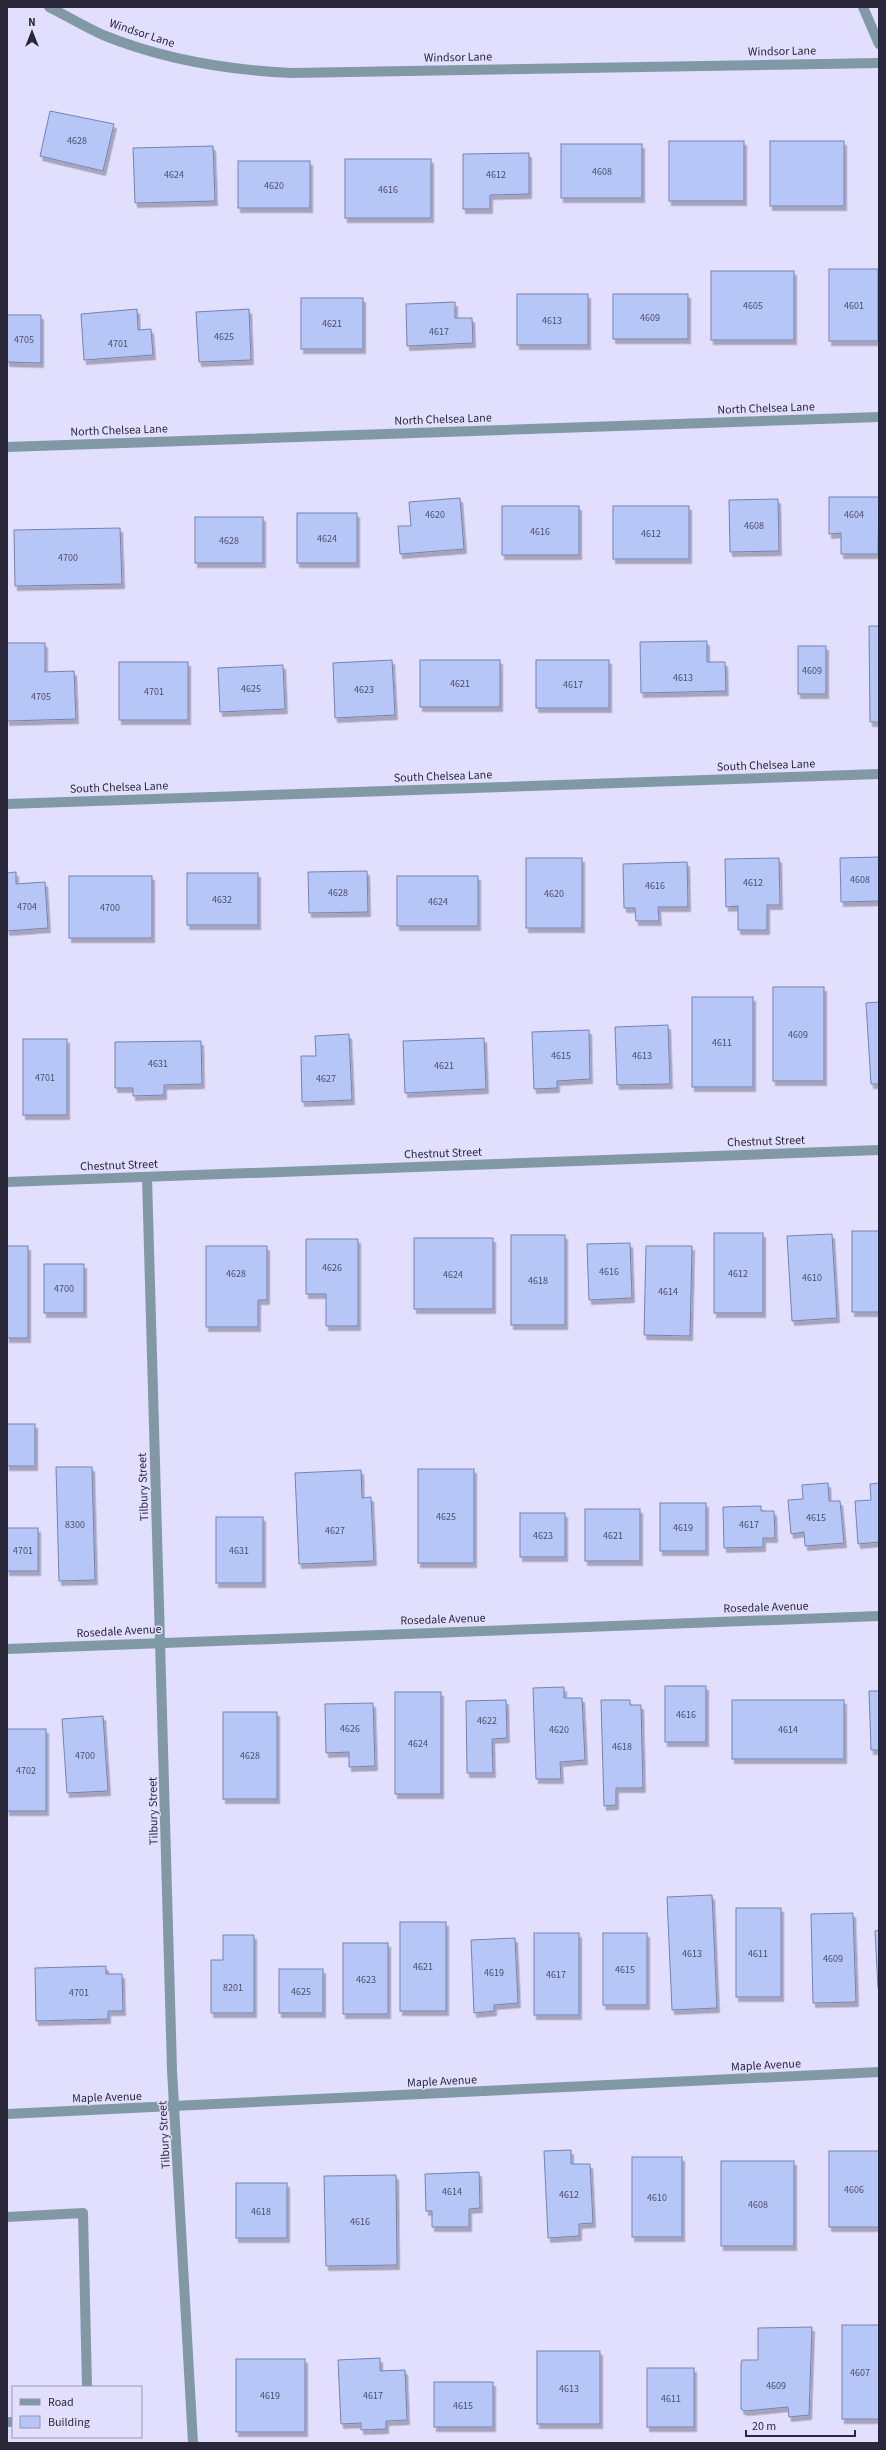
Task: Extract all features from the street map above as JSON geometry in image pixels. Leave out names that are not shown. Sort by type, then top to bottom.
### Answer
[{"type":"street","name":"Windsor Lane","points":[[49,7],[104,35],[183,60],[253,71],[307,73],[879,63]]},
{"type":"street","points":[[863,7],[879,44]]},
{"type":"street","name":"North Chelsea Lane","points":[[7,447],[879,417]]},
{"type":"street","name":"South Chelsea Lane","points":[[7,804],[879,774]]},
{"type":"street","name":"Chestnut Street","points":[[7,1182],[879,1150]]},
{"type":"street","name":"Tilbury Street","points":[[147,1177],[172,2070],[176,2107],[193,2443]]},
{"type":"street","name":"Rosedale Avenue","points":[[7,1649],[879,1616]]},
{"type":"street","name":"Maple Avenue","points":[[7,2114],[879,2072]]},
{"type":"street","points":[[7,2217],[83,2213],[88,2386]]},
{"type":"building","points":[[50,111],[114,124],[103,171],[40,156]]},
{"type":"building","points":[[669,141],[744,141],[744,201],[669,201]]},
{"type":"building","points":[[770,141],[844,141],[844,206],[770,206]]},
{"type":"building","points":[[561,144],[642,144],[642,198],[561,198]]},
{"type":"building","points":[[213,146],[215,201],[135,203],[133,148]]},
{"type":"building","points":[[529,153],[529,194],[490,195],[490,209],[463,209],[463,154]]},
{"type":"building","points":[[345,159],[431,159],[431,218],[345,218]]},
{"type":"building","points":[[238,161],[310,161],[310,208],[238,208]]},
{"type":"building","points":[[829,269],[878,269],[878,341],[829,341]]},
{"type":"building","points":[[711,271],[794,271],[794,340],[711,340]]},
{"type":"building","points":[[517,294],[588,294],[588,345],[517,345]]},
{"type":"building","points":[[613,294],[688,294],[688,339],[613,339]]},
{"type":"building","points":[[301,298],[363,298],[363,349],[301,349]]},
{"type":"building","points":[[455,302],[455,318],[472,318],[473,343],[407,346],[406,304]]},
{"type":"building","points":[[137,309],[138,330],[151,329],[153,355],[84,360],[81,314]]},
{"type":"building","points":[[249,309],[251,360],[199,362],[196,312]]},
{"type":"building","points":[[7,315],[41,315],[41,363],[7,362]]},
{"type":"building","points":[[829,497],[879,497],[878,554],[841,554],[841,533],[829,534]]},
{"type":"building","points":[[460,498],[464,549],[400,554],[398,526],[411,526],[409,502]]},
{"type":"building","points":[[778,499],[779,551],[730,552],[729,500]]},
{"type":"building","points":[[502,506],[579,506],[579,555],[502,555]]},
{"type":"building","points":[[613,506],[689,506],[689,559],[613,559]]},
{"type":"building","points":[[297,513],[357,513],[357,563],[297,563]]},
{"type":"building","points":[[195,517],[263,517],[263,563],[195,563]]},
{"type":"building","points":[[120,528],[122,584],[15,586],[14,530]]},
{"type":"building","points":[[869,626],[879,626],[879,722],[870,722]]},
{"type":"building","points":[[707,641],[707,662],[725,662],[726,691],[641,693],[640,642]]},
{"type":"building","points":[[7,643],[45,643],[45,672],[74,671],[76,719],[7,721]]},
{"type":"building","points":[[798,646],[826,646],[826,694],[798,694]]},
{"type":"building","points":[[392,660],[395,715],[335,718],[333,663]]},
{"type":"building","points":[[420,660],[500,660],[500,707],[420,707]]},
{"type":"building","points":[[536,660],[609,660],[609,708],[536,708]]},
{"type":"building","points":[[119,662],[188,662],[188,720],[119,720]]},
{"type":"building","points":[[283,665],[285,709],[220,712],[218,668]]},
{"type":"building","points":[[879,857],[879,901],[841,902],[840,858]]},
{"type":"building","points":[[526,858],[582,858],[582,928],[526,928]]},
{"type":"building","points":[[779,858],[780,905],[767,905],[767,930],[738,930],[738,906],[726,907],[725,859]]},
{"type":"building","points":[[687,862],[688,907],[658,907],[659,921],[636,921],[635,908],[624,908],[623,864]]},
{"type":"building","points":[[367,871],[368,912],[309,913],[308,872]]},
{"type":"building","points":[[16,872],[16,884],[45,882],[48,928],[7,931],[7,873]]},
{"type":"building","points":[[187,873],[258,873],[258,925],[187,925]]},
{"type":"building","points":[[69,876],[152,876],[152,938],[69,938]]},
{"type":"building","points":[[397,876],[478,876],[478,926],[397,926]]},
{"type":"building","points":[[773,987],[824,987],[824,1081],[773,1081]]},
{"type":"building","points":[[692,997],[753,997],[753,1087],[692,1087]]},
{"type":"building","points":[[879,1002],[879,1084],[871,1084],[866,1003]]},
{"type":"building","points":[[668,1025],[670,1084],[617,1085],[615,1027]]},
{"type":"building","points":[[589,1030],[590,1079],[557,1081],[557,1088],[534,1089],[532,1032]]},
{"type":"building","points":[[349,1034],[352,1100],[302,1102],[301,1056],[316,1056],[315,1036]]},
{"type":"building","points":[[484,1038],[486,1089],[405,1093],[403,1041]]},
{"type":"building","points":[[23,1039],[67,1039],[67,1115],[23,1115]]},
{"type":"building","points":[[201,1041],[202,1084],[164,1085],[164,1095],[133,1096],[133,1088],[115,1088],[115,1042]]},
{"type":"building","points":[[852,1231],[879,1231],[879,1312],[852,1312]]},
{"type":"building","points":[[714,1233],[763,1233],[763,1313],[714,1313]]},
{"type":"building","points":[[832,1234],[837,1318],[792,1321],[787,1236]]},
{"type":"building","points":[[511,1235],[565,1235],[565,1325],[511,1325]]},
{"type":"building","points":[[414,1238],[493,1238],[493,1309],[414,1309]]},
{"type":"building","points":[[306,1239],[358,1239],[358,1326],[326,1326],[326,1294],[306,1294]]},
{"type":"building","points":[[630,1243],[632,1298],[589,1300],[587,1244]]},
{"type":"building","points":[[7,1246],[28,1246],[28,1338],[7,1338]]},
{"type":"building","points":[[206,1246],[267,1246],[267,1300],[258,1300],[258,1327],[206,1327]]},
{"type":"building","points":[[646,1246],[692,1246],[690,1336],[644,1335]]},
{"type":"building","points":[[44,1264],[84,1264],[84,1313],[44,1313]]},
{"type":"building","points":[[7,1424],[35,1424],[35,1466],[7,1466]]},
{"type":"building","points":[[56,1467],[92,1467],[95,1580],[59,1581]]},
{"type":"building","points":[[418,1469],[474,1469],[474,1563],[418,1563]]},
{"type":"building","points":[[361,1470],[362,1498],[371,1497],[374,1561],[299,1564],[295,1473]]},
{"type":"building","points":[[828,1483],[829,1501],[840,1501],[844,1543],[805,1546],[804,1532],[791,1534],[788,1500],[803,1499],[802,1485]]},
{"type":"building","points":[[879,1483],[879,1542],[858,1544],[855,1501],[871,1500],[870,1484]]},
{"type":"building","points":[[660,1503],[706,1503],[706,1551],[660,1551]]},
{"type":"building","points":[[761,1506],[761,1511],[774,1511],[775,1538],[763,1538],[763,1547],[724,1548],[723,1507]]},
{"type":"building","points":[[585,1509],[640,1509],[640,1561],[585,1561]]},
{"type":"building","points":[[520,1513],[565,1513],[565,1557],[520,1557]]},
{"type":"building","points":[[216,1517],[263,1517],[263,1583],[216,1583]]},
{"type":"building","points":[[7,1528],[38,1528],[38,1571],[7,1571]]},
{"type":"building","points":[[665,1686],[706,1686],[706,1742],[665,1742]]},
{"type":"building","points":[[564,1687],[564,1698],[582,1698],[585,1760],[560,1762],[561,1779],[536,1779],[533,1688]]},
{"type":"building","points":[[869,1691],[879,1691],[879,1750],[871,1750]]},
{"type":"building","points":[[395,1692],[441,1692],[441,1794],[395,1794]]},
{"type":"building","points":[[506,1700],[507,1738],[492,1739],[493,1773],[467,1773],[466,1701]]},
{"type":"building","points":[[601,1700],[630,1700],[630,1705],[641,1705],[643,1788],[616,1788],[616,1805],[604,1806]]},
{"type":"building","points":[[732,1700],[844,1700],[844,1759],[732,1759]]},
{"type":"building","points":[[373,1703],[375,1766],[349,1767],[349,1752],[326,1753],[325,1704]]},
{"type":"building","points":[[223,1712],[277,1712],[277,1799],[223,1799]]},
{"type":"building","points":[[103,1716],[108,1791],[67,1793],[62,1719]]},
{"type":"building","points":[[7,1729],[46,1729],[46,1811],[7,1811]]},
{"type":"building","points":[[712,1895],[717,2008],[672,2010],[667,1897]]},
{"type":"building","points":[[736,1908],[781,1908],[781,1997],[736,1997]]},
{"type":"building","points":[[853,1913],[856,2002],[813,2003],[811,1914]]},
{"type":"building","points":[[400,1922],[446,1922],[446,2011],[400,2011]]},
{"type":"building","points":[[879,1930],[879,1988],[878,1988],[875,1931]]},
{"type":"building","points":[[534,1933],[579,1933],[579,2015],[534,2015]]},
{"type":"building","points":[[603,1933],[647,1933],[647,2005],[603,2005]]},
{"type":"building","points":[[223,1935],[254,1935],[254,2013],[211,2013],[211,1960],[223,1960]]},
{"type":"building","points":[[515,1938],[518,2003],[494,2005],[494,2011],[474,2013],[471,1940]]},
{"type":"building","points":[[343,1943],[388,1943],[388,2014],[343,2014]]},
{"type":"building","points":[[106,1966],[106,1974],[122,1974],[123,2011],[108,2011],[108,2019],[36,2021],[35,1968]]},
{"type":"building","points":[[279,1969],[323,1969],[323,2013],[279,2013]]},
{"type":"building","points":[[571,2150],[571,2164],[590,2164],[593,2223],[579,2224],[579,2236],[548,2238],[544,2151]]},
{"type":"building","points":[[829,2151],[879,2151],[879,2227],[829,2227]]},
{"type":"building","points":[[632,2157],[682,2157],[682,2237],[632,2237]]},
{"type":"building","points":[[721,2161],[794,2161],[794,2246],[721,2246]]},
{"type":"building","points":[[479,2172],[480,2208],[469,2209],[469,2227],[432,2227],[432,2211],[426,2211],[425,2174]]},
{"type":"building","points":[[396,2175],[397,2265],[326,2266],[324,2176]]},
{"type":"building","points":[[236,2183],[287,2183],[287,2238],[236,2238]]},
{"type":"building","points":[[842,2325],[879,2325],[879,2419],[842,2419]]},
{"type":"building","points":[[812,2327],[809,2415],[789,2417],[788,2407],[745,2411],[741,2409],[741,2364],[742,2360],[758,2360],[758,2328]]},
{"type":"building","points":[[537,2351],[600,2351],[600,2424],[537,2424]]},
{"type":"building","points":[[380,2358],[380,2371],[405,2370],[407,2420],[386,2421],[386,2429],[361,2430],[361,2423],[341,2424],[338,2360]]},
{"type":"building","points":[[236,2359],[305,2359],[305,2432],[236,2432]]},
{"type":"building","points":[[647,2368],[694,2368],[694,2427],[647,2427]]},
{"type":"building","points":[[434,2382],[493,2382],[493,2427],[434,2427]]}]
